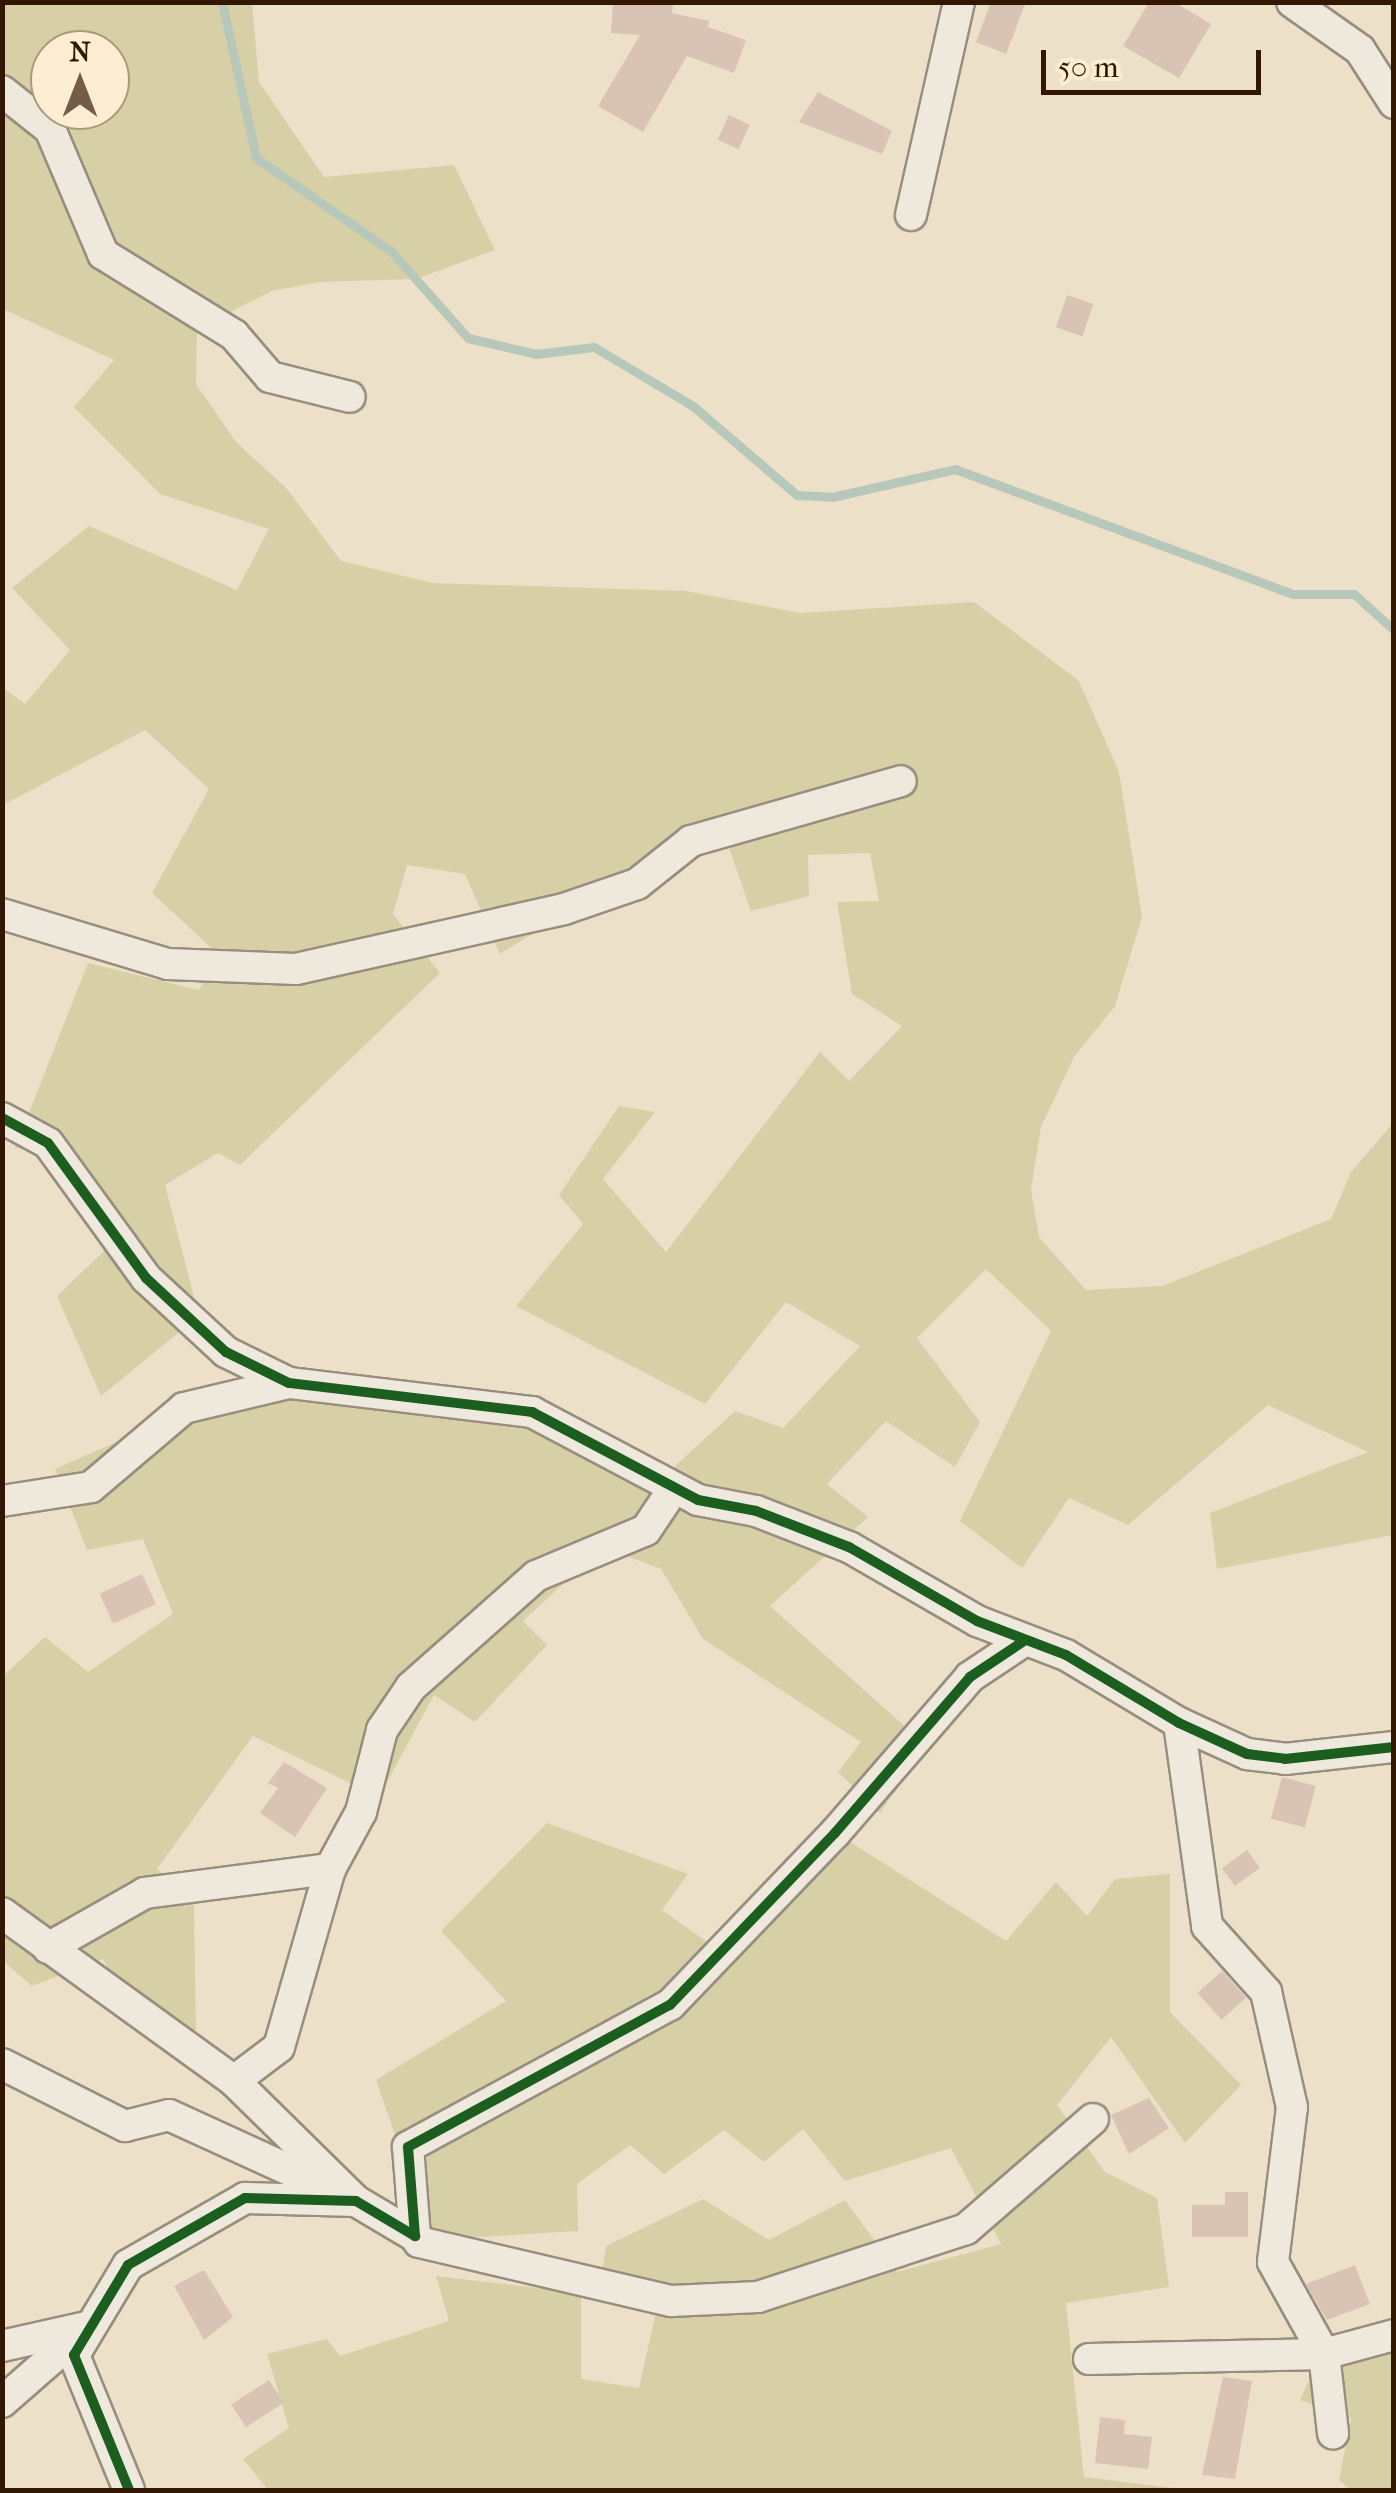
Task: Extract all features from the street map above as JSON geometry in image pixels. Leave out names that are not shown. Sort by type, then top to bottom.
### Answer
[{"type":"street","points":[[911,215],[959,2]]},
{"type":"street","points":[[1292,2],[1360,50],[1394,103]]},
{"type":"street","points":[[2,90],[50,129],[103,254],[172,302],[234,334],[270,378],[350,398]]},
{"type":"street","points":[[2,914],[168,964],[296,969],[564,909],[638,884],[691,841],[901,781]]},
{"type":"street","points":[[2,1118],[48,1143],[146,1278],[226,1352],[290,1383],[532,1412],[674,1488],[849,1547],[1024,1641],[1066,1655],[1179,1723],[1247,1754],[1285,1759],[1394,1747]]},
{"type":"street","points":[[2,1501],[92,1488],[184,1408],[290,1383]]},
{"type":"street","points":[[234,2081],[279,2047],[330,1869],[361,1812],[382,1730],[411,1687],[536,1576],[646,1530],[674,1488]]},
{"type":"street","points":[[414,2236],[408,2148],[670,2005],[836,1833],[970,1678],[1024,1641]]},
{"type":"street","points":[[1179,1723],[1206,1926],[1266,1992],[1292,2108],[1273,2262],[1324,2354],[1333,2433]]},
{"type":"street","points":[[48,1948],[145,1893],[330,1869]]},
{"type":"street","points":[[3,1918],[234,2081],[356,2201]]},
{"type":"street","points":[[2,2064],[125,2126],[169,2115],[356,2201],[419,2242],[671,2301],[758,2298],[966,2229],[1093,2119]]},
{"type":"street","points":[[130,2490],[74,2355],[128,2265],[245,2198],[356,2201]]},
{"type":"street","points":[[2,2346],[88,2326]]},
{"type":"street","points":[[2,2402],[88,2326]]},
{"type":"street","points":[[1089,2359],[1324,2354],[1394,2335]]},
{"type":"shaded area","points":[[3,3],[252,3],[259,82],[324,177],[454,165],[495,250],[416,279],[320,282],[272,291],[197,329],[196,384],[236,442],[287,489],[341,561],[433,583],[686,591],[800,613],[974,602],[1079,681],[1119,772],[1142,917],[1115,1006],[1074,1057],[1041,1127],[1031,1190],[1039,1237],[1086,1290],[1162,1286],[1331,1219],[1351,1172],[1393,1123],[1393,1535],[1217,1569],[1210,1513],[1368,1452],[1268,1405],[1128,1525],[1069,1498],[1022,1568],[960,1521],[1051,1331],[986,1269],[917,1338],[980,1422],[955,1467],[886,1421],[827,1484],[868,1517],[770,1606],[927,1746],[880,1813],[838,1772],[861,1742],[703,1639],[661,1569],[603,1547],[523,1621],[547,1645],[475,1722],[434,1695],[379,1797],[253,1736],[157,1869],[194,1902],[196,2030],[140,2025],[103,1959],[32,1986],[3,1961],[3,1676],[45,1637],[88,1672],[173,1614],[143,1539],[87,1550],[55,1469],[239,1388],[526,1398],[662,1478],[735,1411],[783,1428],[860,1346],[786,1302],[705,1404],[516,1306],[583,1224],[559,1195],[619,1106],[655,1112],[603,1179],[666,1252],[820,1052],[849,1081],[902,1026],[852,994],[837,902],[879,901],[870,853],[808,855],[809,896],[751,911],[724,834],[648,863],[500,954],[465,874],[407,865],[393,914],[440,973],[240,1165],[218,1153],[165,1185],[199,1316],[101,1396],[57,1296],[126,1230],[61,1155],[15,1148],[88,963],[199,990],[219,955],[152,893],[209,789],[145,730],[3,805],[3,688],[25,704],[70,650],[12,588],[89,526],[237,590],[269,529],[160,494],[74,407],[114,360],[3,309]]},
{"type":"shaded area","points":[[547,1823],[688,1874],[662,1910],[730,1958],[844,1838],[1006,1941],[1056,1882],[1087,1916],[1115,1879],[1170,1874],[1170,2012],[1241,2085],[1185,2143],[1111,2037],[1057,2105],[1105,2172],[1157,2198],[1169,2287],[1066,2303],[1084,2477],[1189,2490],[268,2490],[243,2459],[289,2428],[267,2354],[327,2339],[340,2356],[449,2321],[436,2276],[581,2293],[581,2379],[639,2388],[656,2312],[598,2301],[606,2246],[703,2199],[769,2240],[845,2200],[897,2272],[1001,2244],[951,2148],[845,2181],[803,2129],[764,2162],[724,2130],[664,2174],[630,2145],[577,2184],[578,2231],[432,2240],[376,2080],[506,2001],[441,1931]]},
{"type":"shaded area","points":[[1393,2341],[1393,2490],[1351,2490],[1339,2480],[1351,2418],[1300,2400],[1316,2365]]},
{"type":"building","points":[[613,2],[673,4],[672,13],[709,21],[708,27],[746,40],[734,73],[687,56],[643,132],[598,106],[640,35],[611,33]]},
{"type":"building","points":[[991,2],[1026,2],[1006,54],[976,42]]},
{"type":"building","points":[[1149,2],[1174,2],[1211,24],[1179,78],[1123,46]]},
{"type":"building","points":[[818,92],[892,131],[882,154],[799,122]]},
{"type":"building","points":[[729,115],[750,125],[738,149],[718,139]]},
{"type":"building","points":[[1067,295],[1093,304],[1082,336],[1056,327]]},
{"type":"building","points":[[142,1574],[156,1604],[113,1624],[99,1594]]},
{"type":"building","points":[[284,1762],[327,1788],[295,1837],[260,1813],[278,1788],[268,1783]]},
{"type":"building","points":[[1282,1777],[1316,1786],[1305,1828],[1271,1819]]},
{"type":"building","points":[[1247,1850],[1260,1868],[1235,1886],[1222,1868]]},
{"type":"building","points":[[1222,1971],[1246,1998],[1222,2020],[1197,1993]]},
{"type":"building","points":[[1149,2098],[1169,2128],[1129,2154],[1111,2115]]},
{"type":"building","points":[[1225,2192],[1248,2192],[1248,2237],[1192,2237],[1192,2205],[1225,2205]]},
{"type":"building","points":[[1355,2265],[1370,2304],[1327,2320],[1306,2284]]},
{"type":"building","points":[[204,2270],[233,2317],[204,2340],[174,2286]]},
{"type":"building","points":[[1223,2377],[1252,2381],[1235,2479],[1202,2475]]},
{"type":"building","points":[[269,2380],[284,2403],[246,2427],[231,2405]]},
{"type":"building","points":[[1100,2417],[1125,2420],[1124,2434],[1152,2437],[1148,2469],[1095,2463]]},
{"type":"waterway","points":[[222,2],[256,158],[391,251],[468,338],[536,354],[594,347],[693,406],[797,495],[832,497],[955,469],[1293,594],[1354,594],[1394,630]]},
{"type":"cycle path","points":[[2,1118],[48,1143],[146,1278],[226,1352],[289,1383],[532,1412],[698,1500],[756,1511],[849,1547],[977,1621],[1066,1655],[1179,1723],[1247,1754],[1285,1759],[1394,1747]]},
{"type":"cycle path","points":[[129,2490],[74,2355],[128,2265],[245,2198],[356,2201],[415,2236],[408,2147],[670,2005],[835,1833],[970,1677],[1024,1641]]}]
